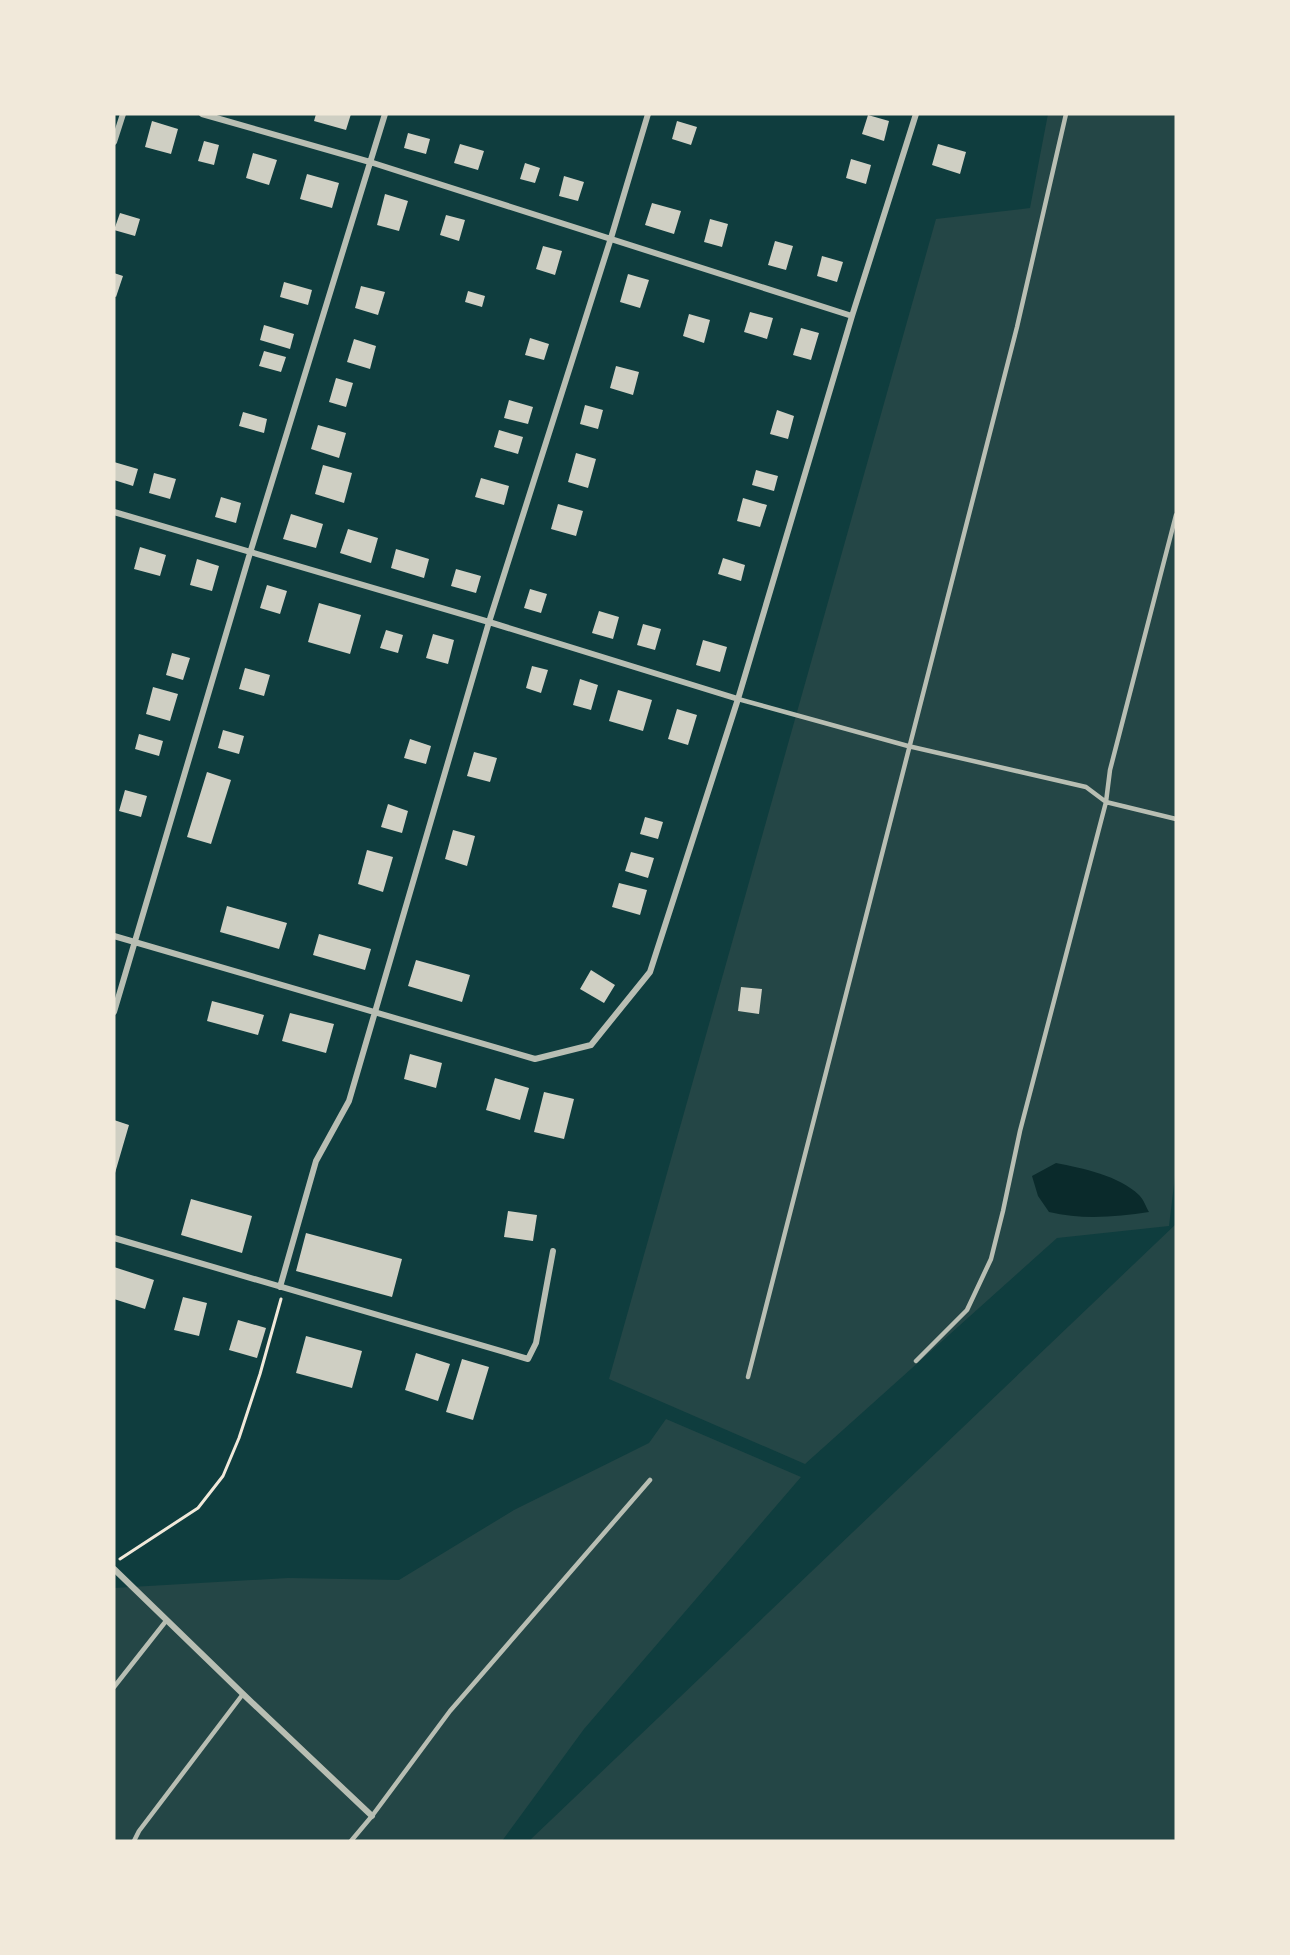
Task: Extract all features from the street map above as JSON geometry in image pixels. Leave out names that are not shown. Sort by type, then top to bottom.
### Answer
[{"type":"street","points":[[114,142],[123,114]]},
{"type":"street","points":[[202,114],[370,162],[852,316]]},
{"type":"street","points":[[114,1012],[250,553],[385,114]]},
{"type":"street","points":[[282,1288],[316,1161],[349,1101],[489,622],[648,114]]},
{"type":"street","points":[[114,936],[535,1059],[591,1045],[650,972],[738,699],[852,316],[916,114]]},
{"type":"street","points":[[114,512],[489,622],[738,699]]},
{"type":"street","points":[[114,1238],[528,1359],[536,1342],[553,1251]]},
{"type":"street","points":[[114,1569],[372,1816]]},
{"type":"lane","points":[[748,1377],[1017,327],[1066,114]]},
{"type":"lane","points":[[916,1361],[967,1310],[991,1259],[1020,1131],[1106,802],[1110,770],[1176,515]]},
{"type":"lane","points":[[738,699],[909,746],[1086,787],[1106,802],[1176,819]]},
{"type":"lane","points":[[351,1841],[450,1711],[650,1479]]},
{"type":"lane","points":[[114,1687],[166,1621]]},
{"type":"lane","points":[[134,1841],[139,1831],[243,1694]]},
{"type":"path","points":[[114,1562],[198,1508],[223,1476],[239,1438],[260,1374],[282,1288]]},
{"type":"shaded area","points":[[1048,114],[1176,114],[1176,1168],[1169,1226],[1057,1238],[805,1464],[609,1379],[936,219],[1030,208]]},
{"type":"shaded area","points":[[1056,1163],[1089,1170],[1122,1183],[1139,1195],[1149,1212],[1099,1217],[1049,1212],[1038,1196],[1032,1176]]},
{"type":"shaded area","points":[[1176,1224],[1176,1841],[529,1841]]},
{"type":"shaded area","points":[[666,1419],[801,1477],[584,1729],[502,1841],[114,1841],[114,1588],[288,1578],[399,1580],[514,1510],[649,1443]]},
{"type":"building","points":[[316,114],[351,114],[346,130],[314,121]]},
{"type":"building","points":[[868,115],[889,121],[884,141],[862,134]]},
{"type":"building","points":[[152,121],[178,129],[171,154],[145,147]]},
{"type":"building","points":[[677,121],[697,127],[691,145],[672,139]]},
{"type":"building","points":[[408,133],[430,139],[426,154],[404,148]]},
{"type":"building","points":[[204,141],[219,145],[214,165],[198,161]]},
{"type":"building","points":[[460,144],[484,151],[478,170],[454,163]]},
{"type":"building","points":[[938,144],[966,152],[960,174],[932,165]]},
{"type":"building","points":[[253,153],[277,160],[269,185],[246,178]]},
{"type":"building","points":[[851,159],[871,165],[866,184],[846,178]]},
{"type":"building","points":[[525,163],[540,168],[535,183],[520,179]]},
{"type":"building","points":[[307,174],[339,183],[332,208],[300,199]]},
{"type":"building","points":[[564,176],[584,182],[578,201],[559,196]]},
{"type":"building","points":[[385,194],[408,201],[399,231],[377,225]]},
{"type":"building","points":[[652,203],[681,211],[674,234],[645,225]]},
{"type":"building","points":[[120,213],[140,219],[135,236],[114,230]]},
{"type":"building","points":[[446,215],[465,220],[459,241],[440,235]]},
{"type":"building","points":[[710,219],[728,224],[722,247],[704,242]]},
{"type":"building","points":[[775,241],[793,246],[786,270],[768,265]]},
{"type":"building","points":[[543,246],[562,251],[555,275],[536,269]]},
{"type":"building","points":[[822,256],[843,262],[837,282],[817,276]]},
{"type":"building","points":[[114,273],[123,276],[116,297],[114,296]]},
{"type":"building","points":[[628,274],[649,280],[640,308],[620,302]]},
{"type":"building","points":[[284,282],[312,290],[308,305],[280,297]]},
{"type":"building","points":[[361,286],[385,292],[378,315],[355,308]]},
{"type":"building","points":[[468,291],[485,296],[482,307],[465,302]]},
{"type":"building","points":[[750,312],[773,318],[767,339],[744,332]]},
{"type":"building","points":[[689,314],[710,320],[704,343],[683,336]]},
{"type":"building","points":[[264,325],[294,334],[290,349],[260,340]]},
{"type":"building","points":[[801,328],[819,333],[811,360],[793,355]]},
{"type":"building","points":[[530,338],[549,344],[544,360],[525,355]]},
{"type":"building","points":[[354,339],[376,346],[370,369],[347,362]]},
{"type":"building","points":[[264,351],[286,357],[281,372],[259,366]]},
{"type":"building","points":[[616,366],[639,372],[633,395],[610,388]]},
{"type":"building","points":[[336,378],[353,383],[346,407],[329,402]]},
{"type":"building","points":[[509,400],[533,407],[528,424],[504,418]]},
{"type":"building","points":[[585,405],[603,410],[598,429],[580,424]]},
{"type":"building","points":[[777,410],[794,416],[788,439],[770,434]]},
{"type":"building","points":[[243,412],[267,419],[264,433],[239,426]]},
{"type":"building","points":[[318,425],[346,433],[339,458],[311,449]]},
{"type":"building","points":[[499,430],[523,437],[518,454],[494,447]]},
{"type":"building","points":[[576,453],[596,459],[588,488],[568,482]]},
{"type":"building","points":[[114,462],[138,469],[133,486],[114,480]]},
{"type":"building","points":[[323,465],[352,473],[344,503],[315,494]]},
{"type":"building","points":[[756,470],[778,476],[774,491],[752,485]]},
{"type":"building","points":[[154,473],[176,479],[170,499],[149,493]]},
{"type":"building","points":[[481,478],[509,486],[504,505],[475,497]]},
{"type":"building","points":[[221,497],[241,503],[236,523],[215,517]]},
{"type":"building","points":[[743,498],[767,505],[760,527],[737,521]]},
{"type":"building","points":[[558,504],[583,511],[576,536],[551,529]]},
{"type":"building","points":[[291,514],[323,524],[316,548],[283,539]]},
{"type":"building","points":[[348,529],[378,538],[371,563],[340,553]]},
{"type":"building","points":[[140,547],[166,555],[160,576],[134,569]]},
{"type":"building","points":[[396,549],[429,559],[424,578],[391,568]]},
{"type":"building","points":[[723,558],[745,565],[741,581],[718,574]]},
{"type":"building","points":[[197,559],[219,566],[212,591],[190,585]]},
{"type":"building","points":[[456,569],[481,576],[476,593],[451,586]]},
{"type":"building","points":[[267,585],[287,591],[280,614],[260,608]]},
{"type":"building","points":[[530,589],[547,594],[541,613],[524,608]]},
{"type":"building","points":[[319,603],[361,615],[350,654],[308,642]]},
{"type":"building","points":[[599,611],[619,617],[613,639],[592,633]]},
{"type":"building","points":[[643,624],[661,629],[655,650],[637,645]]},
{"type":"building","points":[[386,630],[403,635],[398,653],[380,648]]},
{"type":"building","points":[[433,634],[454,640],[448,664],[426,658]]},
{"type":"building","points":[[703,640],[727,647],[720,672],[696,665]]},
{"type":"building","points":[[172,653],[190,658],[183,680],[166,675]]},
{"type":"building","points":[[532,666],[548,670],[541,693],[526,688]]},
{"type":"building","points":[[245,668],[270,675],[264,696],[239,689]]},
{"type":"building","points":[[580,679],[598,685],[591,710],[573,705]]},
{"type":"building","points":[[153,687],[178,694],[170,721],[146,714]]},
{"type":"building","points":[[618,690],[652,700],[643,731],[609,721]]},
{"type":"building","points":[[677,709],[697,715],[688,745],[668,739]]},
{"type":"building","points":[[223,730],[244,736],[239,754],[218,748]]},
{"type":"building","points":[[139,734],[163,741],[159,756],[135,749]]},
{"type":"building","points":[[410,739],[431,746],[426,764],[404,758]]},
{"type":"building","points":[[474,752],[497,758],[490,782],[467,776]]},
{"type":"building","points":[[207,772],[231,780],[211,844],[187,837]]},
{"type":"building","points":[[125,790],[147,796],[141,817],[119,811]]},
{"type":"building","points":[[388,804],[408,811],[402,833],[381,827]]},
{"type":"building","points":[[645,817],[663,822],[658,839],[640,834]]},
{"type":"building","points":[[453,830],[475,836],[467,866],[445,859]]},
{"type":"building","points":[[367,850],[393,857],[383,892],[358,884]]},
{"type":"building","points":[[631,852],[654,858],[648,878],[625,871]]},
{"type":"building","points":[[619,883],[647,890],[640,915],[612,907]]},
{"type":"building","points":[[227,906],[287,923],[279,949],[220,932]]},
{"type":"building","points":[[319,934],[371,949],[365,970],[313,955]]},
{"type":"building","points":[[416,960],[470,975],[462,1002],[408,986]]},
{"type":"building","points":[[591,970],[615,985],[604,1003],[580,989]]},
{"type":"building","points":[[741,987],[762,989],[759,1014],[738,1011]]},
{"type":"building","points":[[212,1001],[264,1015],[258,1035],[207,1021]]},
{"type":"building","points":[[290,1013],[334,1024],[326,1053],[282,1041]]},
{"type":"building","points":[[410,1054],[442,1063],[436,1088],[404,1079]]},
{"type":"building","points":[[495,1078],[529,1088],[520,1120],[486,1110]]},
{"type":"building","points":[[544,1092],[574,1099],[564,1139],[534,1132]]},
{"type":"building","points":[[114,1120],[129,1125],[115,1173],[114,1173]]},
{"type":"building","points":[[191,1199],[252,1216],[242,1253],[181,1235]]},
{"type":"building","points":[[508,1211],[537,1215],[533,1241],[504,1237]]},
{"type":"building","points":[[306,1233],[402,1259],[392,1297],[296,1271]]},
{"type":"building","points":[[114,1267],[154,1280],[145,1309],[114,1299]]},
{"type":"building","points":[[183,1297],[207,1303],[199,1336],[174,1330]]},
{"type":"building","points":[[238,1320],[266,1328],[257,1358],[229,1350]]},
{"type":"building","points":[[306,1336],[362,1351],[352,1388],[296,1373]]},
{"type":"building","points":[[416,1353],[450,1364],[438,1401],[405,1390]]},
{"type":"building","points":[[462,1359],[489,1367],[473,1420],[446,1412]]}]
